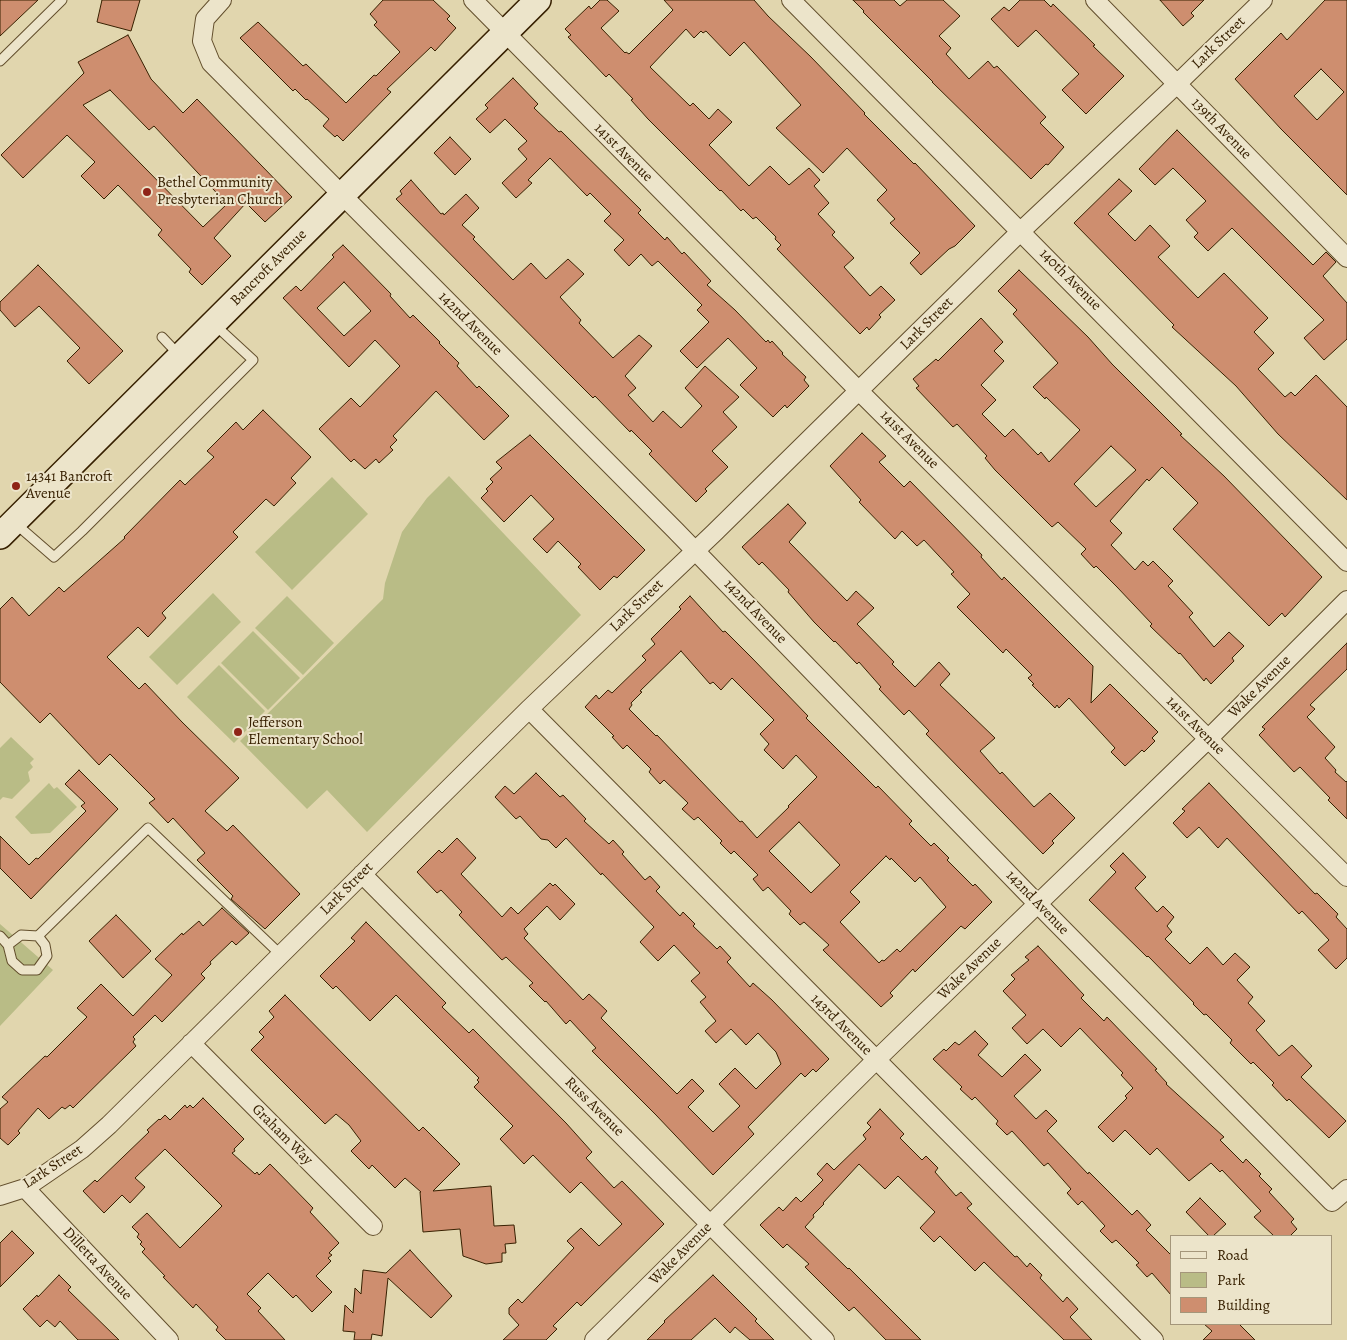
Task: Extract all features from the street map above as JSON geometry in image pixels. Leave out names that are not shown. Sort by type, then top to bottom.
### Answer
[{"type":"main road","name":"Bancroft Avenue","points":[[7,529],[538,0]]},
{"type":"street","name":"142nd Avenue","points":[[222,0],[206,19],[202,41],[210,63],[695,551],[1037,904],[1332,1202],[1347,1189]]},
{"type":"street","name":"141st Avenue","points":[[473,0],[859,391],[1347,877]]},
{"type":"street","name":"140th Avenue","points":[[791,0],[1347,562]]},
{"type":"street","name":"139th Avenue","points":[[1095,0],[1347,258]]},
{"type":"street","name":"Lark Street","points":[[0,1196],[25,1188],[82,1149],[109,1125],[529,709],[695,551],[1021,231],[1263,0]]},
{"type":"street","name":"Wake Avenue","points":[[594,1340],[876,1060],[1208,738],[1347,600]]},
{"type":"street","name":"143rd Avenue","points":[[529,709],[1154,1340]]},
{"type":"street","name":"Russ Avenue","points":[[362,874],[825,1340]]},
{"type":"street","name":"Graham Way","points":[[192,1043],[373,1226]]},
{"type":"street","name":"Dilletta Avenue","points":[[25,1188],[169,1340]]},
{"type":"lane","points":[[0,62],[62,0]]},
{"type":"lane","points":[[7,529],[54,558],[82,531],[253,360],[214,323]]},
{"type":"lane","points":[[162,337],[181,356]]},
{"type":"lane","points":[[8,945],[21,935],[38,936],[148,828],[281,955]]},
{"type":"lane","points":[[0,936],[8,945],[12,961],[22,970],[37,970],[47,956],[45,945],[38,936]]},
{"type":"green space","points":[[449,476],[581,615],[367,832],[327,790],[307,809],[240,741],[383,599],[385,583],[402,532],[427,498]]},
{"type":"green space","points":[[332,477],[368,514],[292,590],[255,552]]},
{"type":"green space","points":[[213,593],[241,622],[177,685],[149,657]]},
{"type":"green space","points":[[287,596],[334,643],[303,675],[255,628]]},
{"type":"green space","points":[[253,631],[300,678],[268,710],[221,663]]},
{"type":"green space","points":[[219,665],[265,711],[234,743],[187,697]]},
{"type":"green space","points":[[11,737],[34,759],[30,763],[33,767],[28,772],[30,781],[12,799],[3,797],[0,800],[0,748]]},
{"type":"green space","points":[[49,783],[54,789],[57,787],[77,807],[50,833],[31,834],[15,817]]},
{"type":"green space","points":[[0,924],[53,970],[0,1026]]},
{"type":"building","points":[[0,0],[38,0],[0,36]]},
{"type":"building","points":[[102,0],[140,0],[131,31],[97,22]]},
{"type":"building","points":[[383,0],[433,0],[450,16],[447,19],[456,28],[435,51],[431,47],[387,89],[391,92],[343,141],[337,135],[335,137],[323,126],[329,119],[295,89],[293,91],[240,38],[258,22],[303,66],[306,64],[346,103],[400,52],[374,25],[377,22],[370,14]]},
{"type":"building","points":[[600,0],[607,0],[619,11],[601,28],[625,53],[629,54],[673,10],[664,0],[754,0],[975,226],[921,275],[910,263],[920,253],[890,223],[895,219],[877,200],[887,190],[847,148],[823,173],[776,128],[801,105],[744,42],[730,56],[706,31],[703,33],[701,31],[694,38],[686,29],[650,67],[690,106],[693,103],[709,119],[718,109],[732,122],[709,145],[749,186],[770,166],[789,185],[809,168],[820,180],[814,186],[829,203],[818,214],[835,232],[832,235],[854,258],[844,267],[870,296],[881,286],[895,300],[879,315],[881,317],[869,330],[867,327],[860,334],[777,249],[781,245],[775,239],[776,237],[756,217],[753,219],[743,209],[741,211],[720,191],[648,119],[631,100],[633,99],[609,74],[606,77],[568,37],[571,35],[565,29],[589,6],[591,9]]},
{"type":"building","points":[[853,0],[894,0],[900,6],[907,0],[943,0],[960,16],[939,36],[951,48],[946,54],[969,79],[988,61],[994,68],[997,66],[1046,117],[1040,123],[1064,147],[1048,165],[1046,164],[1031,179],[932,82]]},
{"type":"building","points":[[1020,0],[1044,0],[1051,7],[1053,4],[1124,76],[1086,114],[1062,90],[1079,74],[1036,30],[1018,47],[991,19],[1004,7],[1009,11]]},
{"type":"building","points":[[1160,0],[1204,0],[1191,13],[1194,16],[1183,26]]},
{"type":"building","points":[[1325,0],[1347,0],[1347,195],[1281,129],[1235,79],[1281,33],[1287,40]],"holes":[[[1321,69],[1344,92],[1317,120],[1294,96]]]},
{"type":"building","points":[[128,35],[151,79],[183,113],[197,99],[292,197],[265,222],[246,203],[214,238],[231,256],[202,285],[189,272],[191,269],[158,235],[162,230],[118,185],[104,199],[81,176],[95,162],[67,135],[23,178],[1,155],[84,73],[78,62]],"holes":[[[110,90],[149,130],[154,126],[227,204],[203,227],[83,105]]]},
{"type":"building","points":[[513,78],[538,104],[534,108],[559,132],[561,131],[641,210],[638,213],[665,240],[667,237],[682,254],[684,252],[711,281],[707,285],[766,342],[768,340],[770,343],[772,341],[782,354],[806,377],[804,380],[809,386],[787,408],[785,405],[773,417],[740,385],[757,368],[728,338],[697,368],[680,351],[709,322],[697,310],[702,305],[658,261],[652,266],[641,254],[629,266],[614,250],[624,240],[604,221],[611,214],[590,193],[587,196],[550,158],[528,180],[532,183],[516,198],[502,183],[527,159],[518,149],[527,141],[505,119],[490,133],[476,119],[488,108],[485,105]]},
{"type":"building","points":[[1177,130],[1313,265],[1326,252],[1336,262],[1323,276],[1347,303],[1347,339],[1324,360],[1304,338],[1324,320],[1232,228],[1208,251],[1194,237],[1198,233],[1186,220],[1206,201],[1173,168],[1155,185],[1139,169]]},
{"type":"building","points":[[450,137],[471,159],[455,175],[434,153]]},
{"type":"building","points":[[1119,179],[1132,191],[1108,214],[1135,241],[1150,225],[1170,246],[1158,257],[1198,298],[1224,273],[1268,318],[1254,332],[1274,353],[1258,369],[1285,397],[1291,392],[1295,396],[1316,375],[1347,407],[1347,500],[1278,434],[1236,386],[1172,327],[1174,325],[1074,223]]},
{"type":"building","points":[[411,180],[444,215],[466,194],[479,208],[462,225],[513,280],[531,263],[546,279],[568,259],[584,274],[560,297],[581,320],[579,323],[613,358],[639,335],[652,346],[625,376],[636,388],[628,395],[653,422],[663,411],[681,428],[702,406],[685,388],[705,366],[739,397],[723,412],[737,427],[712,451],[728,467],[705,489],[707,491],[696,502],[649,454],[652,451],[631,430],[630,432],[595,396],[593,398],[396,199],[402,194],[400,191]]},
{"type":"building","points":[[343,245],[391,294],[390,296],[410,318],[413,315],[440,342],[459,363],[457,366],[477,388],[479,386],[509,416],[484,440],[436,391],[393,436],[397,440],[390,447],[393,450],[379,463],[376,459],[365,469],[354,459],[351,462],[319,429],[351,398],[360,407],[400,366],[375,340],[349,367],[283,298],[296,286],[301,291],[334,257],[332,255]],"holes":[[[344,282],[371,311],[344,336],[317,308]]]},
{"type":"building","points":[[38,265],[123,351],[89,384],[67,361],[80,348],[39,306],[15,327],[0,310],[0,302]]},
{"type":"building","points":[[1019,270],[1088,337],[1112,364],[1182,434],[1180,435],[1224,476],[1322,577],[1285,617],[1282,613],[1269,626],[1173,529],[1198,503],[1162,467],[1149,481],[1147,479],[1110,521],[1122,533],[1111,545],[1135,570],[1143,561],[1148,566],[1153,561],[1173,581],[1168,586],[1193,613],[1189,617],[1214,647],[1229,632],[1244,646],[1232,658],[1234,661],[1211,684],[1206,678],[1204,681],[1180,653],[1150,626],[1152,624],[1117,587],[1096,566],[1094,568],[1081,554],[1086,549],[1058,522],[1052,527],[995,470],[985,458],[987,456],[957,424],[953,427],[916,388],[919,386],[913,379],[936,359],[938,361],[981,318],[1003,342],[994,351],[1004,361],[981,385],[996,400],[982,414],[1005,437],[1013,429],[1038,455],[1041,452],[1049,462],[1080,430],[1033,387],[1058,363],[1013,314],[1017,310],[998,291]],"holes":[[[1111,446],[1136,470],[1096,507],[1074,484]]]},
{"type":"building","points":[[263,410],[311,457],[291,478],[296,483],[274,506],[266,499],[233,532],[238,537],[162,613],[166,618],[148,637],[138,627],[107,657],[139,689],[145,683],[239,778],[205,811],[227,831],[233,825],[300,894],[265,929],[231,899],[233,896],[197,860],[205,853],[173,818],[168,823],[149,803],[155,799],[110,754],[99,765],[50,713],[40,723],[0,682],[0,609],[12,597],[29,616],[59,587],[64,592],[125,538],[180,480],[185,485],[214,457],[207,451],[236,422],[243,430]]},
{"type":"building","points":[[862,433],[886,456],[879,462],[904,487],[910,481],[982,555],[981,557],[1002,580],[1004,577],[1093,666],[1091,703],[1110,684],[1158,732],[1152,738],[1155,741],[1144,752],[1142,750],[1125,766],[1111,752],[1115,748],[1069,698],[1059,708],[1057,705],[1055,708],[1032,685],[1034,684],[1028,678],[1032,675],[1006,649],[1003,653],[957,607],[970,594],[951,574],[954,572],[924,540],[917,546],[902,531],[895,539],[859,502],[861,500],[830,466]]},
{"type":"building","points":[[530,435],[645,550],[617,578],[614,576],[600,590],[578,567],[581,564],[558,541],[547,553],[533,539],[554,519],[531,495],[504,522],[481,498],[493,482],[490,479],[502,468],[496,462]]},
{"type":"building","points":[[788,504],[806,523],[789,542],[847,601],[856,591],[874,608],[857,624],[894,662],[892,664],[915,687],[939,662],[950,674],[940,685],[995,738],[980,751],[1000,774],[1002,772],[1034,807],[1050,793],[1075,818],[1052,841],[1054,843],[1043,854],[926,734],[929,731],[909,710],[904,715],[879,689],[881,687],[859,662],[857,664],[814,622],[788,592],[789,590],[762,562],[759,565],[742,547]]},
{"type":"building","points":[[690,596],[723,632],[725,631],[808,716],[806,718],[912,821],[909,824],[931,846],[934,843],[949,858],[947,860],[973,886],[975,884],[992,902],[965,929],[961,926],[915,972],[913,969],[890,993],[893,996],[881,1007],[823,950],[829,945],[804,922],[800,925],[789,914],[791,911],[768,887],[763,891],[753,879],[758,875],[734,851],[731,854],[720,843],[722,841],[698,817],[694,820],[682,809],[688,803],[664,780],[660,784],[649,772],[651,769],[627,745],[623,749],[612,737],[614,736],[585,707],[596,695],[599,699],[608,690],[612,693],[646,660],[642,656],[655,644],[651,639],[681,609],[679,607]],"holes":[[[681,651],[710,684],[713,682],[721,690],[732,678],[774,720],[760,734],[769,744],[764,750],[783,769],[796,755],[817,777],[757,838],[657,735],[629,709],[632,705],[631,703],[642,692],[640,691]],[[799,822],[840,865],[811,893],[769,851]],[[886,856],[890,860],[891,858],[915,882],[920,877],[946,907],[900,952],[897,949],[879,963],[840,922],[860,902],[850,892]]]},
{"type":"building","points":[[1347,643],[1347,669],[1310,705],[1315,709],[1307,717],[1335,747],[1325,758],[1336,770],[1335,772],[1347,781],[1347,819],[1300,767],[1294,772],[1259,735],[1265,729],[1262,727]]},
{"type":"building","points":[[79,770],[118,809],[31,899],[0,868],[0,836],[29,865],[36,858],[38,859],[86,811],[81,806],[85,803],[65,784]]},
{"type":"building","points":[[536,773],[560,797],[563,795],[586,819],[584,821],[609,844],[613,840],[624,852],[622,854],[645,880],[650,876],[660,887],[656,891],[680,916],[683,912],[695,924],[693,926],[717,949],[720,946],[731,958],[727,962],[750,987],[753,983],[772,1000],[829,1059],[816,1072],[813,1069],[805,1077],[801,1073],[748,1127],[754,1134],[713,1175],[592,1051],[596,1048],[570,1020],[566,1024],[546,1001],[529,986],[533,983],[506,957],[502,960],[459,915],[462,912],[441,890],[437,893],[417,872],[439,850],[442,853],[457,838],[476,858],[461,874],[502,917],[511,907],[518,914],[550,883],[553,886],[555,884],[575,904],[560,920],[547,906],[524,929],[528,934],[524,938],[583,1000],[589,994],[607,1011],[601,1018],[677,1094],[692,1079],[704,1091],[688,1107],[713,1132],[740,1106],[719,1084],[735,1068],[756,1089],[781,1064],[776,1052],[758,1033],[746,1045],[731,1029],[716,1043],[705,1031],[716,1021],[700,1002],[706,997],[691,981],[700,973],[674,945],[658,961],[640,942],[654,927],[602,873],[601,875],[566,838],[556,848],[548,840],[541,839],[520,816],[516,819],[495,797],[505,786],[514,794]]},
{"type":"building","points":[[1209,783],[1315,894],[1317,893],[1338,914],[1336,917],[1347,929],[1347,958],[1336,969],[1318,950],[1329,940],[1302,911],[1299,914],[1227,838],[1218,848],[1199,827],[1187,838],[1173,823],[1185,811],[1182,809]]},
{"type":"building","points":[[1123,853],[1146,877],[1135,888],[1157,912],[1163,906],[1174,917],[1167,926],[1172,932],[1165,939],[1190,964],[1207,947],[1223,965],[1235,953],[1250,967],[1237,980],[1253,997],[1248,1003],[1265,1021],[1256,1030],[1279,1056],[1292,1045],[1312,1066],[1301,1077],[1346,1121],[1329,1138],[1289,1099],[1287,1101],[1272,1085],[1274,1083],[1230,1043],[1232,1040],[1206,1014],[1204,1015],[1148,956],[1089,900],[1116,872],[1110,866]]},
{"type":"building","points":[[222,908],[249,933],[236,945],[232,941],[210,962],[211,964],[201,974],[205,978],[162,1022],[155,1015],[133,1037],[135,1039],[133,1042],[136,1046],[73,1108],[70,1105],[65,1109],[62,1107],[49,1119],[38,1108],[18,1131],[20,1133],[8,1145],[0,1138],[0,1109],[8,1102],[2,1097],[45,1056],[47,1057],[87,1017],[77,1008],[101,984],[133,1016],[172,975],[155,959],[182,933],[183,935],[199,921],[203,926]]},
{"type":"building","points":[[116,915],[151,951],[123,978],[89,941]]},
{"type":"building","points":[[366,922],[446,1003],[442,1007],[469,1033],[473,1029],[566,1123],[592,1152],[586,1158],[614,1188],[622,1181],[664,1224],[581,1306],[577,1302],[553,1326],[557,1329],[546,1340],[503,1340],[519,1325],[509,1314],[509,1308],[518,1299],[522,1303],[574,1248],[567,1241],[581,1228],[599,1246],[622,1224],[581,1182],[570,1193],[533,1155],[524,1164],[500,1139],[513,1126],[474,1087],[479,1082],[477,1080],[479,1078],[396,995],[370,1021],[336,986],[333,989],[320,976],[355,941],[351,938]]},
{"type":"building","points":[[1038,946],[1084,995],[1081,998],[1104,1021],[1107,1017],[1157,1069],[1155,1070],[1166,1084],[1224,1137],[1220,1140],[1243,1163],[1246,1159],[1261,1174],[1259,1176],[1272,1189],[1269,1192],[1294,1219],[1291,1222],[1297,1229],[1291,1235],[1273,1235],[1254,1217],[1261,1211],[1222,1170],[1220,1172],[1211,1163],[1189,1181],[1157,1148],[1150,1155],[1125,1130],[1113,1142],[1098,1127],[1127,1098],[1125,1096],[1133,1088],[1121,1075],[1123,1073],[1080,1028],[1061,1047],[1043,1029],[1027,1044],[1012,1028],[1026,1015],[1003,991],[1015,979],[1011,975],[1029,960],[1025,957]]},
{"type":"building","points":[[285,995],[419,1131],[423,1127],[460,1164],[433,1191],[491,1186],[494,1226],[514,1225],[516,1243],[505,1244],[506,1253],[502,1253],[502,1262],[486,1264],[463,1256],[460,1229],[423,1232],[421,1192],[405,1178],[395,1188],[372,1165],[369,1169],[351,1151],[361,1141],[349,1125],[336,1114],[325,1124],[251,1050],[264,1037],[259,1032],[274,1017],[269,1011]]},
{"type":"building","points":[[975,1031],[988,1044],[978,1055],[1002,1077],[1025,1054],[1041,1070],[1014,1096],[1036,1119],[1046,1110],[1057,1121],[1047,1131],[1088,1174],[1089,1172],[1132,1215],[1137,1210],[1151,1225],[1146,1230],[1170,1254],[1170,1294],[1152,1273],[1147,1277],[1136,1265],[1139,1263],[1116,1240],[1112,1243],[1100,1231],[1105,1226],[1082,1201],[1078,1205],[1067,1193],[1071,1189],[1048,1163],[1044,1166],[1012,1131],[1007,1135],[996,1124],[998,1121],[975,1097],[972,1100],[960,1089],[962,1087],[933,1059],[944,1049],[946,1051],[955,1042],[959,1045]]},
{"type":"building","points":[[203,1098],[244,1139],[232,1153],[255,1174],[257,1172],[259,1175],[270,1164],[313,1208],[310,1212],[339,1243],[329,1253],[332,1255],[328,1258],[331,1261],[316,1276],[332,1292],[312,1312],[296,1295],[293,1298],[268,1273],[247,1294],[261,1308],[258,1311],[285,1340],[226,1340],[216,1330],[218,1327],[196,1304],[193,1308],[142,1252],[145,1249],[137,1237],[139,1234],[132,1227],[147,1213],[180,1248],[222,1206],[165,1149],[135,1178],[145,1187],[130,1203],[122,1195],[104,1213],[83,1191],[95,1180],[97,1182],[149,1132],[147,1130],[159,1119],[165,1115],[170,1120],[185,1105],[187,1108],[190,1105],[193,1108]]},
{"type":"building","points":[[880,1109],[904,1134],[900,1138],[922,1160],[926,1156],[938,1168],[935,1172],[956,1196],[961,1192],[972,1204],[967,1208],[1015,1257],[1017,1256],[1027,1267],[1030,1263],[1042,1275],[1040,1278],[1063,1302],[1067,1297],[1078,1309],[1070,1317],[1092,1340],[1064,1340],[984,1262],[975,1271],[940,1236],[934,1242],[920,1228],[935,1212],[898,1176],[885,1189],[859,1164],[823,1203],[805,1227],[921,1340],[886,1340],[854,1307],[849,1311],[805,1267],[809,1264],[787,1244],[783,1248],[760,1225],[779,1207],[783,1211],[796,1197],[801,1202],[823,1180],[817,1174],[827,1163],[834,1170],[866,1139],[863,1135],[871,1127],[867,1123]]},
{"type":"building","points":[[1200,1198],[1226,1224],[1214,1235],[1208,1235],[1186,1212]]},
{"type":"building","points":[[12,1231],[34,1253],[0,1287],[0,1243]]},
{"type":"building","points":[[410,1250],[452,1296],[431,1318],[388,1278],[382,1336],[372,1334],[371,1340],[354,1340],[355,1332],[343,1331],[345,1305],[353,1313],[355,1288],[361,1294],[363,1270],[386,1273]]},
{"type":"building","points":[[59,1275],[71,1287],[68,1290],[119,1340],[78,1340],[60,1321],[55,1327],[47,1320],[40,1327],[23,1309],[37,1295],[38,1297]]},
{"type":"building","points":[[713,1275],[757,1319],[755,1321],[774,1340],[750,1340],[735,1327],[730,1333],[715,1318],[691,1340],[647,1340],[664,1321]]},
{"type":"building","points":[[1205,1325],[1240,1325],[1255,1340],[1203,1340],[1212,1331]]},
{"type":"place","name":"Bethel Community Presbyterian Church","points":[[147,192]]},
{"type":"place","name":"14341 Bancroft Avenue","points":[[16,486]]},
{"type":"place","name":"Jefferson Elementary School","points":[[238,732]]}]
